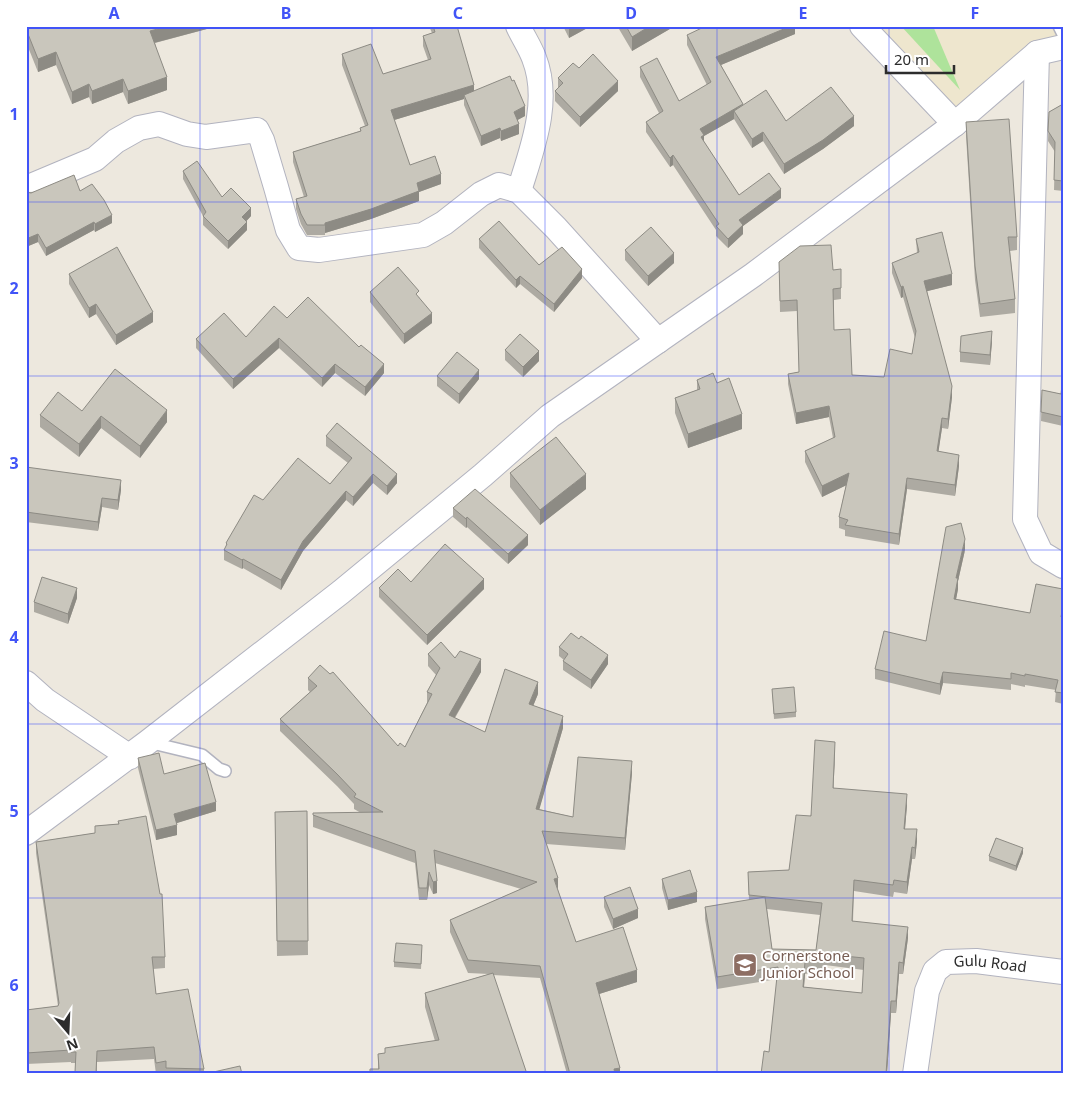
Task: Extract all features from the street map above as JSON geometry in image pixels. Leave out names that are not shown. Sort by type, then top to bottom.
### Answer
[{"type":"street","points":[[518,26],[534,58],[541,86],[537,130],[519,191]]},
{"type":"street","points":[[862,26],[955,124]]},
{"type":"street","points":[[26,833],[130,757],[341,592],[550,416],[753,275],[955,124],[1037,53],[1063,47]]},
{"type":"street","points":[[1037,53],[1025,519],[1041,553],[1063,566]]},
{"type":"street","points":[[26,188],[95,159],[116,141],[139,128],[159,124],[187,134],[206,137],[257,130],[288,230],[299,248],[319,250],[423,235],[444,223],[481,194],[499,186],[519,191],[556,228],[658,341]]},
{"type":"street","points":[[26,684],[45,700],[130,757]]},
{"type":"street","name":"Gulu Road","points":[[914,1074],[927,991],[935,971],[946,962],[976,961],[1063,972]]},
{"type":"lane","points":[[1059,26],[1063,34]]},
{"type":"lane","points":[[148,742],[202,756],[211,757],[218,754]]},
{"type":"lane","points":[[202,756],[219,769],[225,771]]},
{"type":"shaded area","points":[[869,26],[1063,26],[1063,39],[959,129]]},
{"type":"green space","points":[[901,26],[933,26],[960,90]]},
{"type":"building","points":[[26,26],[169,26],[150,31],[167,77],[128,91],[123,79],[92,91],[89,84],[72,92],[56,52],[38,59]]},
{"type":"building","points":[[433,26],[457,26],[474,85],[391,110],[410,165],[435,156],[441,174],[417,183],[419,191],[371,209],[325,223],[325,225],[307,225],[296,199],[307,196],[293,152],[361,131],[360,128],[368,125],[342,54],[371,44],[383,74],[431,59],[423,36],[435,32]]},
{"type":"building","points":[[626,26],[650,26],[632,37]]},
{"type":"building","points":[[706,26],[791,26],[716,57],[743,104],[700,129],[704,135],[701,137],[739,195],[769,173],[781,189],[739,220],[743,225],[728,239],[716,226],[719,224],[673,155],[670,158],[646,122],[663,111],[640,67],[657,58],[679,101],[711,82],[687,35]]},
{"type":"building","points":[[593,54],[618,81],[580,117],[555,91],[563,83],[558,78],[573,63],[579,68]]},
{"type":"building","points":[[510,76],[512,81],[514,80],[525,106],[514,112],[519,124],[501,131],[500,128],[481,136],[464,95]]},
{"type":"building","points":[[831,87],[854,116],[823,140],[784,164],[763,132],[752,139],[734,111],[766,90],[786,121]]},
{"type":"building","points":[[1063,104],[1063,181],[1054,180],[1055,142],[1048,131],[1049,112]]},
{"type":"building","points":[[1009,119],[1017,237],[1008,237],[1015,299],[980,304],[975,266],[966,122]]},
{"type":"building","points":[[197,161],[222,197],[231,188],[251,208],[242,217],[247,222],[228,241],[203,216],[206,212],[183,171]]},
{"type":"building","points":[[74,175],[80,191],[92,184],[112,215],[95,224],[94,222],[46,248],[38,234],[26,239],[26,192],[31,193]]},
{"type":"building","points":[[499,221],[539,265],[562,247],[582,269],[554,304],[520,276],[516,280],[479,239]]},
{"type":"building","points":[[651,227],[674,253],[648,276],[625,250]]},
{"type":"building","points":[[942,232],[952,274],[924,281],[952,386],[948,419],[942,418],[937,451],[959,455],[955,485],[907,478],[899,534],[845,525],[848,520],[839,517],[849,473],[822,486],[805,451],[835,437],[829,406],[796,413],[788,374],[799,372],[797,300],[780,301],[779,262],[800,246],[831,245],[833,270],[841,269],[841,288],[833,289],[834,330],[850,329],[852,375],[884,377],[890,349],[912,354],[916,331],[903,286],[901,287],[892,263],[919,252],[916,239]]},
{"type":"building","points":[[117,247],[153,312],[116,335],[96,304],[89,308],[69,274]]},
{"type":"building","points":[[398,267],[419,291],[416,294],[432,313],[404,334],[370,292]]},
{"type":"building","points":[[308,297],[359,347],[361,345],[384,364],[365,387],[335,364],[322,378],[279,338],[233,379],[196,339],[224,313],[246,337],[274,306],[287,318]]},
{"type":"building","points":[[992,331],[990,355],[960,352],[961,336]]},
{"type":"building","points":[[520,334],[539,351],[523,367],[505,350]]},
{"type":"building","points":[[457,352],[479,370],[459,394],[437,376]]},
{"type":"building","points":[[115,369],[167,410],[140,446],[101,416],[79,444],[40,415],[58,392],[82,411]]},
{"type":"building","points":[[713,373],[717,383],[729,378],[742,414],[688,434],[675,398],[700,389],[697,380]]},
{"type":"building","points":[[1063,376],[1063,417],[1041,412],[1042,390],[1061,394]]},
{"type":"building","points":[[337,423],[397,474],[387,486],[373,474],[353,497],[346,491],[303,541],[281,580],[224,550],[226,543],[254,495],[263,500],[298,458],[330,484],[352,458],[326,436]]},
{"type":"building","points":[[556,437],[586,474],[540,510],[510,473]]},
{"type":"building","points":[[26,467],[121,480],[118,500],[102,498],[98,522],[26,512]]},
{"type":"building","points":[[475,489],[528,535],[508,554],[467,517],[466,519],[453,508]]},
{"type":"building","points":[[961,523],[965,539],[956,578],[958,578],[954,599],[1030,613],[1036,584],[1063,589],[1061,617],[1063,617],[1063,693],[1055,692],[1058,680],[1025,674],[1025,676],[1011,673],[1011,679],[943,672],[940,684],[875,669],[884,631],[926,641],[946,527]]},
{"type":"building","points":[[445,544],[484,579],[427,635],[379,588],[398,569],[411,582]]},
{"type":"building","points":[[42,577],[77,588],[68,614],[34,602]]},
{"type":"building","points":[[571,633],[579,639],[581,636],[608,655],[591,680],[563,661],[568,654],[559,647]]},
{"type":"building","points":[[441,642],[455,658],[460,651],[481,659],[449,715],[485,732],[505,669],[538,682],[529,704],[563,716],[536,809],[573,817],[578,757],[632,761],[625,838],[542,831],[558,878],[554,879],[576,942],[623,927],[637,970],[596,983],[620,1068],[614,1069],[615,1074],[570,1074],[540,966],[468,960],[450,920],[537,882],[434,850],[437,881],[433,882],[429,872],[427,888],[419,888],[415,851],[313,815],[313,813],[383,812],[354,797],[356,794],[280,719],[317,686],[308,678],[320,665],[330,674],[333,672],[398,746],[400,743],[405,747],[432,694],[427,692],[440,668],[428,654]]},
{"type":"building","points":[[794,687],[796,712],[774,714],[772,689]]},
{"type":"building","points":[[815,740],[835,742],[833,788],[907,794],[904,829],[917,829],[915,848],[912,847],[907,882],[894,880],[893,885],[854,880],[852,921],[908,927],[903,963],[899,962],[896,1001],[891,1001],[886,1074],[761,1074],[764,1051],[769,1052],[778,967],[717,977],[705,907],[765,897],[772,949],[816,950],[822,903],[749,895],[748,872],[789,870],[796,815],[811,816]],"holes":[[[824,954],[864,958],[862,993],[803,987],[805,962],[825,959]]]},
{"type":"building","points":[[159,753],[164,774],[205,763],[216,802],[174,814],[177,825],[156,830],[138,758]]},
{"type":"building","points":[[307,811],[308,941],[277,941],[275,812]]},
{"type":"building","points":[[146,816],[160,894],[162,894],[165,957],[152,957],[156,994],[188,989],[204,1069],[166,1068],[166,1061],[156,1063],[154,1047],[97,1051],[96,1073],[75,1072],[76,1052],[71,1052],[71,1050],[26,1053],[26,1010],[58,1006],[59,1003],[36,842],[95,833],[95,826],[119,824],[118,821]]},
{"type":"building","points":[[996,838],[1023,848],[1016,866],[989,856]]},
{"type":"building","points":[[690,870],[697,892],[668,900],[662,879]]},
{"type":"building","points":[[630,887],[638,909],[613,919],[604,897]]},
{"type":"building","points":[[396,943],[422,945],[421,964],[394,962]]},
{"type":"building","points":[[493,973],[527,1074],[370,1074],[370,1069],[379,1069],[378,1054],[385,1053],[385,1048],[439,1040],[425,993]]},
{"type":"building","points":[[240,1066],[242,1074],[209,1074],[209,1073]]},
{"type":"place","name":"Cornerstone Junior School","points":[[745,965]]}]
